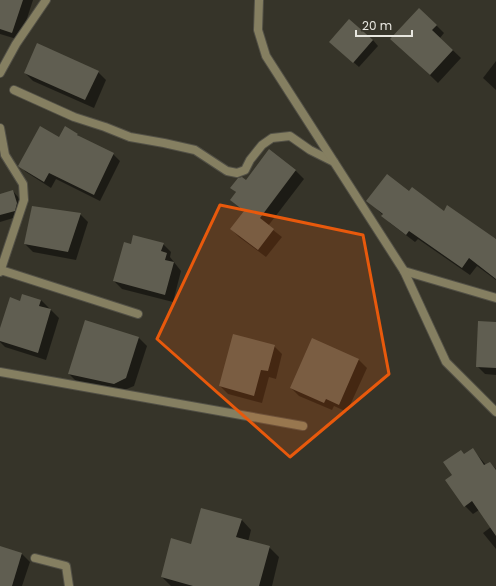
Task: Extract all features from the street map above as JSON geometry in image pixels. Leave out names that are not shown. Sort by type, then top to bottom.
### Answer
[{"type":"street","points":[[0,73],[16,44],[46,0]]},
{"type":"street","points":[[259,0],[258,30],[266,56],[404,271],[446,362],[496,412]]},
{"type":"street","points":[[14,90],[74,117],[130,137],[164,142],[195,150],[227,171],[237,173],[245,170],[250,160],[262,145],[272,138],[290,136],[310,150],[334,162]]},
{"type":"street","points":[[0,128],[5,155],[23,184],[24,200],[0,271],[138,314]]},
{"type":"street","points":[[404,271],[496,298]]},
{"type":"street","points":[[0,372],[303,426]]},
{"type":"street","points":[[34,558],[66,566],[69,586]]},
{"type":"highlighted area","points":[[220,205],[363,235],[389,374],[290,457],[157,339]]},
{"type":"building","points":[[0,0],[23,0],[12,33],[0,29]]},
{"type":"building","points":[[419,8],[437,25],[432,30],[453,50],[430,75],[390,39]]},
{"type":"building","points":[[349,19],[373,40],[353,63],[329,42]]},
{"type":"building","points":[[37,43],[99,71],[85,100],[24,73]]},
{"type":"building","points":[[40,126],[59,137],[65,126],[78,134],[77,135],[114,153],[94,195],[49,173],[44,182],[18,166]]},
{"type":"building","points":[[269,149],[296,170],[260,218],[274,229],[258,250],[230,229],[244,211],[230,200],[236,192],[230,188],[238,178],[242,177],[246,180]]},
{"type":"building","points":[[387,174],[409,191],[412,187],[444,211],[447,205],[496,239],[496,279],[469,258],[462,268],[409,231],[406,235],[381,216],[383,214],[366,201]]},
{"type":"building","points":[[13,190],[17,203],[15,211],[0,215],[0,194]]},
{"type":"building","points":[[32,206],[81,213],[68,252],[24,244]]},
{"type":"building","points":[[133,235],[164,243],[161,251],[167,253],[165,260],[174,262],[165,295],[113,281],[124,242],[131,244]]},
{"type":"building","points":[[22,294],[41,300],[39,306],[51,309],[38,353],[0,341],[0,328],[10,297],[20,301]]},
{"type":"building","points":[[85,320],[139,337],[126,378],[114,384],[68,374]]},
{"type":"building","points":[[478,321],[496,322],[496,368],[476,367]]},
{"type":"building","points":[[233,334],[275,345],[268,371],[261,370],[254,396],[219,386]]},
{"type":"building","points":[[312,338],[359,359],[339,405],[326,399],[324,403],[290,388]]},
{"type":"building","points":[[473,448],[484,465],[490,462],[496,470],[496,536],[472,501],[464,507],[445,480],[452,475],[443,462],[461,450],[464,454]]},
{"type":"building","points":[[201,508],[242,519],[236,537],[270,546],[259,586],[193,586],[161,577],[171,538],[191,544]]},
{"type":"building","points":[[0,546],[22,553],[12,586],[0,586]]}]
